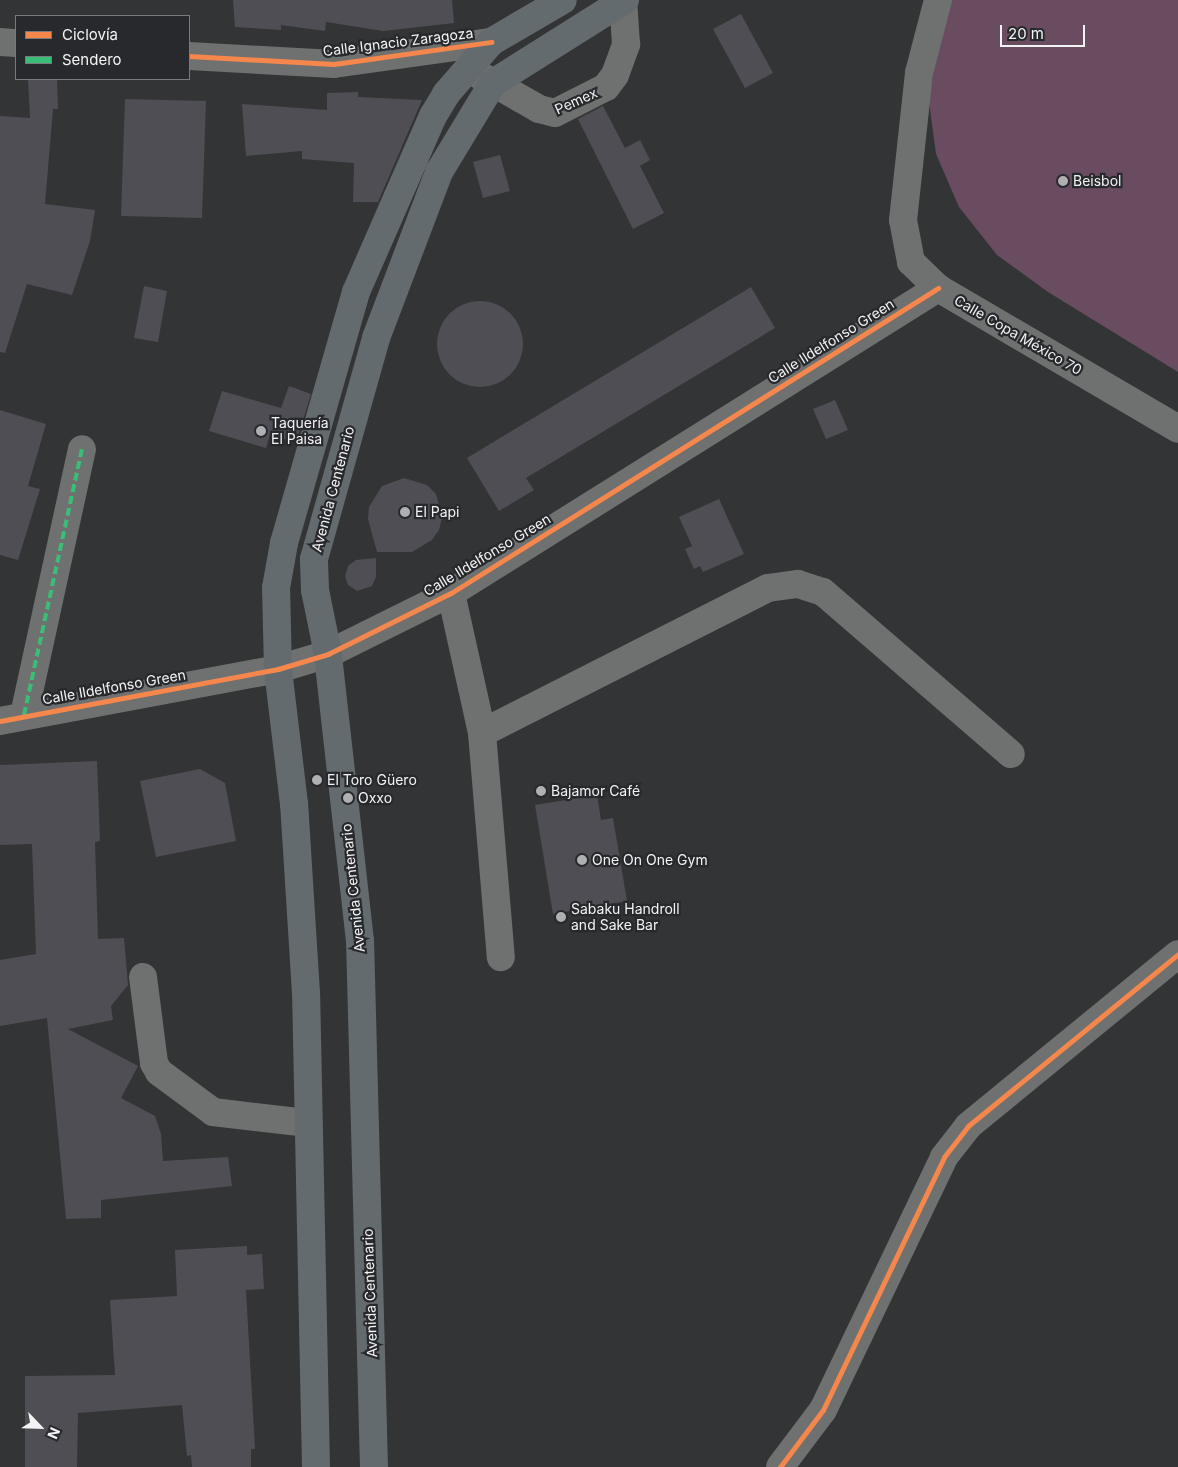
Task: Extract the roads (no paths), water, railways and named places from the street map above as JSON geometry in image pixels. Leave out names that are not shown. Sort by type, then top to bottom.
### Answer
[{"type":"main road","points":[[316,1467],[306,1123],[306,993],[294,804],[278,669],[276,588],[284,543],[356,292],[433,116],[466,68],[491,42],[563,0]]},
{"type":"main road","name":"Avenida Centenario","points":[[374,1467],[360,942],[328,654],[314,590],[314,559],[318,536],[376,338],[425,201],[439,172],[493,83],[624,0]]},
{"type":"street","name":"Pemex","points":[[493,83],[539,109],[555,113],[606,87],[615,75],[626,44],[624,0]]},
{"type":"street","name":"Calle Copa México 70","points":[[938,0],[919,73],[904,220],[911,262],[938,288],[1178,429]]},
{"type":"street","points":[[0,42],[15,43]]},
{"type":"street","name":"Calle Ignacio Zaragoza","points":[[190,56],[334,64],[491,42]]},
{"type":"street","points":[[466,68],[493,83]]},
{"type":"street","name":"Calle Ildelfonso Green","points":[[12,718],[278,669],[328,654],[451,592],[938,288]]},
{"type":"street","points":[[12,718],[82,449]]},
{"type":"street","points":[[482,733],[768,588],[798,584],[823,592],[1011,754]]},
{"type":"street","points":[[451,592],[482,733],[501,957]]},
{"type":"street","points":[[780,1467],[823,1410],[944,1157],[968,1126],[1178,954]]},
{"type":"street","points":[[143,977],[154,1063],[159,1072],[213,1112],[306,1123]]},
{"type":"place","name":"Beisbol","points":[[1063,181]]},
{"type":"place","name":"Taquería El Paisa","points":[[261,431]]},
{"type":"place","name":"El Papi","points":[[405,512]]},
{"type":"place","name":"El Toro Güero","points":[[317,780]]},
{"type":"place","name":"Bajamor Café","points":[[541,791]]},
{"type":"place","name":"Oxxo","points":[[348,798]]},
{"type":"place","name":"One On One Gym","points":[[582,860]]},
{"type":"place","name":"Sabaku Handroll and Sake Bar","points":[[561,917]]}]
